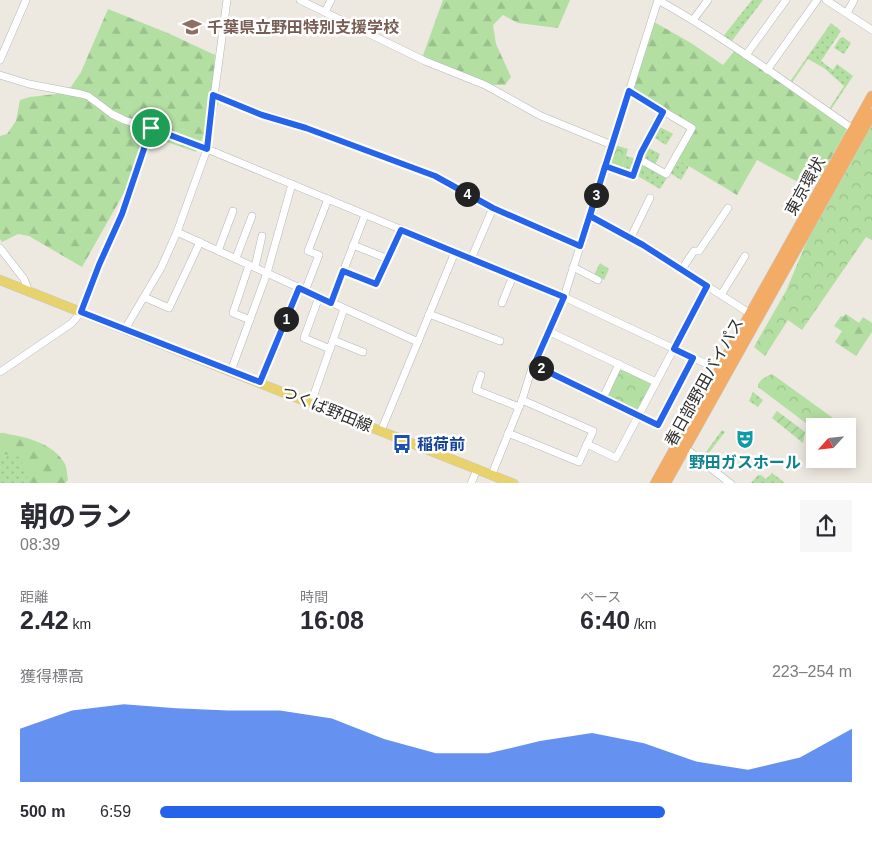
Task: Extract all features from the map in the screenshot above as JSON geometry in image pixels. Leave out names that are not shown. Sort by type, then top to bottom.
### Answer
[{"type":"highway","name":"東京環状","points":[[766,293],[872,96]]},
{"type":"highway","name":"東京環状","points":[[766,293],[800,241],[872,114]]},
{"type":"highway","points":[[649,483],[798,218],[825,181]]},
{"type":"highway","points":[[672,483],[779,292],[800,241]]},
{"type":"highway","name":"春日部野田バイパス","points":[[656,483],[766,293]]},
{"type":"highway","name":"春日部野田バイパス","points":[[666,483],[766,293]]},
{"type":"main road","name":"つくば野田線","points":[[0,280],[512,483]]},
{"type":"street","points":[[0,60],[26,0]]},
{"type":"street","points":[[125,329],[161,268],[178,232],[207,149],[226,0]]},
{"type":"street","points":[[300,0],[425,61],[485,85],[541,116],[612,145]]},
{"type":"street","points":[[325,12],[331,0]]},
{"type":"street","points":[[492,474],[534,365],[564,297],[658,0],[746,54],[853,129]]},
{"type":"street","points":[[693,20],[708,0]]},
{"type":"street","points":[[746,54],[786,0]]},
{"type":"street","points":[[768,70],[817,0]]},
{"type":"street","points":[[826,0],[872,30]]},
{"type":"street","points":[[846,13],[854,0]]},
{"type":"street","points":[[0,75],[29,84],[88,96],[112,114],[207,149],[564,297],[713,367]]},
{"type":"street","points":[[629,91],[692,128],[666,174],[639,159]]},
{"type":"street","points":[[213,95],[262,115],[306,128],[435,176],[493,208],[580,246]]},
{"type":"street","points":[[605,166],[633,176],[641,153],[663,112]]},
{"type":"street","points":[[0,372],[72,323],[81,312],[99,265],[122,214],[151,128]]},
{"type":"street","points":[[231,371],[267,273],[292,184]]},
{"type":"street","points":[[631,237],[650,198]]},
{"type":"street","points":[[260,382],[319,255],[308,251],[328,199]]},
{"type":"street","points":[[471,259],[493,208]]},
{"type":"street","points":[[682,269],[694,251],[699,250],[728,208]]},
{"type":"street","points":[[218,251],[234,211]]},
{"type":"street","points":[[331,303],[365,215]]},
{"type":"street","points":[[236,258],[252,216]]},
{"type":"street","points":[[590,216],[631,237],[746,311]]},
{"type":"street","points":[[343,271],[376,284],[401,230]]},
{"type":"street","points":[[178,232],[418,342]]},
{"type":"street","points":[[250,320],[233,313],[262,236]]},
{"type":"street","points":[[144,297],[169,308],[200,242]]},
{"type":"street","points":[[353,245],[388,259]]},
{"type":"street","points":[[1,250],[24,279],[29,292]]},
{"type":"street","points":[[381,431],[455,252]]},
{"type":"street","points":[[721,295],[745,256]]},
{"type":"street","points":[[573,267],[598,280]]},
{"type":"street","points":[[502,303],[513,276]]},
{"type":"street","points":[[587,444],[616,458],[707,286]]},
{"type":"street","points":[[319,297],[304,338],[330,349]]},
{"type":"street","points":[[311,403],[344,309]]},
{"type":"street","points":[[429,314],[500,341]]},
{"type":"street","points":[[548,331],[656,382]]},
{"type":"street","points":[[333,340],[363,352]]},
{"type":"street","points":[[534,365],[658,425],[693,358]]},
{"type":"street","points":[[603,398],[619,364]]},
{"type":"street","points":[[481,375],[476,390],[519,407]]},
{"type":"street","points":[[508,433],[579,462],[593,431],[522,400]]},
{"type":"street","points":[[689,450],[730,483]]},
{"type":"street","points":[[471,483],[477,469]]},
{"type":"green space","points":[[443,0],[570,0],[558,28],[518,23],[503,15],[493,25],[496,44],[511,77],[505,85],[488,85],[422,58]]},
{"type":"green space","points":[[752,0],[763,0],[731,42],[723,37],[725,34]]},
{"type":"green space","points":[[108,9],[170,34],[215,55],[212,92],[221,98],[196,152],[155,138],[82,267],[29,236],[18,234],[2,242],[0,239],[0,136],[7,134],[16,121],[20,100],[56,94],[71,87],[81,72]]},
{"type":"green space","points":[[654,22],[691,43],[723,65],[736,49],[848,127],[821,176],[811,189],[757,160],[737,195],[677,159],[695,127],[635,92],[634,88]]},
{"type":"green space","points":[[831,23],[841,31],[821,61],[833,70],[837,64],[853,76],[830,111],[789,83]],"holes":[[[808,59],[824,68],[844,86],[829,109],[791,84]]]},
{"type":"green space","points":[[843,37],[851,43],[844,54],[834,48],[840,38]]},
{"type":"green space","points":[[872,125],[872,240],[866,237],[802,330],[788,320],[765,356],[754,347],[786,291],[807,241]]},
{"type":"green space","points":[[658,126],[673,134],[666,145],[653,137]]},
{"type":"green space","points":[[615,145],[628,149],[622,169],[610,163]]},
{"type":"green space","points":[[647,147],[660,154],[655,165],[643,159],[642,156]]},
{"type":"green space","points":[[626,156],[636,159],[633,170],[630,172],[622,169]]},
{"type":"green space","points":[[677,159],[689,166],[681,180],[670,173]]},
{"type":"green space","points":[[642,164],[667,178],[660,189],[636,175],[639,165]]},
{"type":"green space","points":[[600,263],[609,269],[604,280],[594,275]]},
{"type":"green space","points":[[846,314],[859,323],[863,317],[872,323],[872,332],[856,356],[835,342],[842,331],[834,326],[841,316],[843,317]]},
{"type":"green space","points":[[622,369],[650,382],[652,385],[638,410],[635,411],[607,395]]},
{"type":"green space","points":[[772,374],[833,418],[806,418],[806,423],[758,387],[762,379]]},
{"type":"green space","points":[[753,392],[763,400],[758,407],[749,401]]},
{"type":"green space","points":[[777,411],[805,432],[803,443],[772,418]]},
{"type":"green space","points":[[722,430],[725,432],[708,454],[706,452]]},
{"type":"green space","points":[[0,433],[28,438],[53,450],[65,464],[68,480],[65,483],[26,483],[28,474],[18,455],[0,454]]},
{"type":"green space","points":[[0,444],[50,466],[40,483],[0,483]]},
{"type":"green space","points":[[772,473],[784,482],[751,483],[758,475],[766,479]]},
{"type":"place","name":"千葉県立野田特別支援学校","points":[[192,27]]},
{"type":"place","name":"野田ガスホール","points":[[745,439]]},
{"type":"place","name":"稲荷前","points":[[402,444]]},
{"type":"route","points":[[151,128],[122,214],[99,265],[81,312],[260,382],[299,288],[331,303],[343,271],[376,284],[401,230],[564,297],[534,365],[658,425],[693,358],[674,349],[707,286],[622,232],[590,216],[600,179],[605,166],[633,176],[641,153],[663,112],[629,91],[600,179],[580,246],[493,208],[435,176],[306,128],[262,115],[213,95],[207,149],[151,128]]}]
